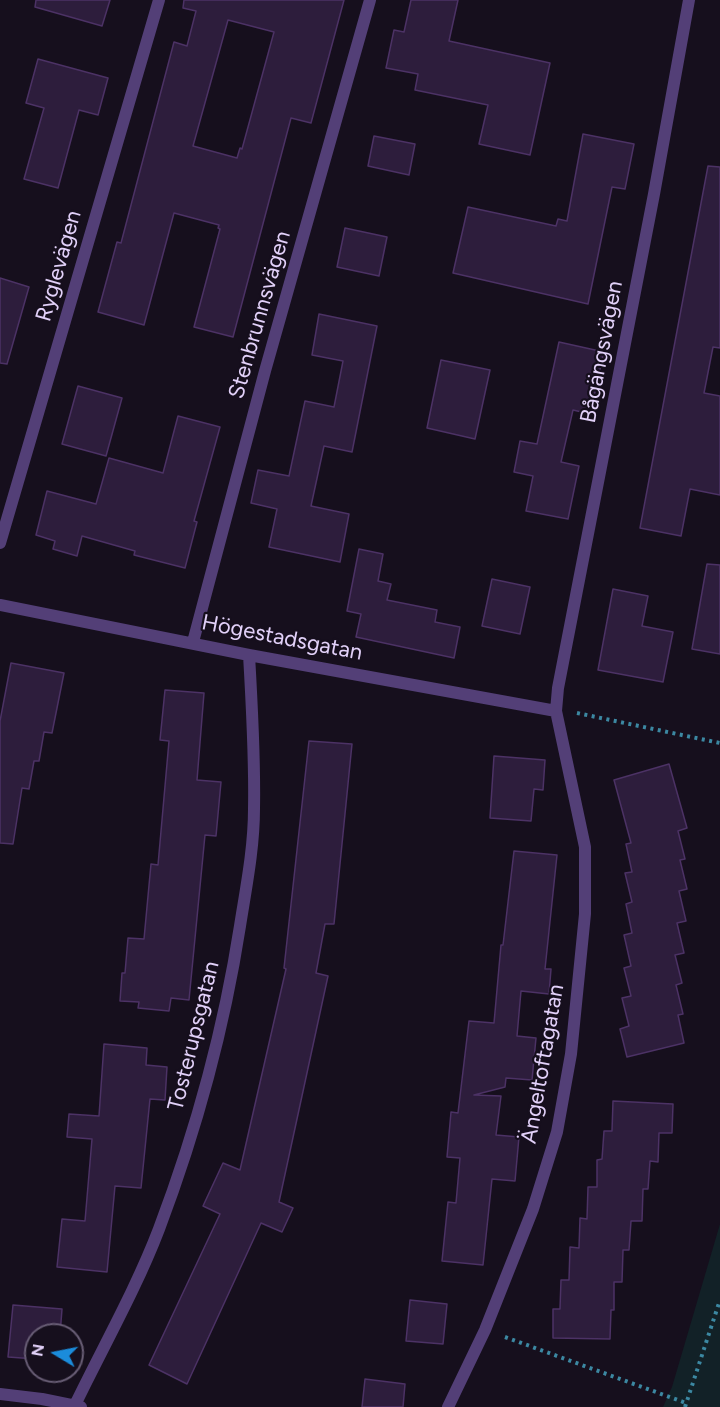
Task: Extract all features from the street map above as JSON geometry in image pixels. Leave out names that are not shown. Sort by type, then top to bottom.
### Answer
[{"type":"street","name":"Ryglevägen","points":[[0,543],[159,0]]},
{"type":"street","name":"Stenbrunnsvägen","points":[[192,642],[265,371],[370,0]]},
{"type":"street","name":"Bågängsvägen","points":[[556,711],[558,688],[652,206],[689,0]]},
{"type":"street","name":"Högestadsgatan","points":[[0,605],[249,655],[556,711]]},
{"type":"street","name":"Tosterupsgatan","points":[[78,1406],[158,1230],[188,1146],[212,1062],[235,956],[247,883],[254,811],[249,655]]},
{"type":"street","name":"Ängeltoftagatan","points":[[448,1407],[485,1330],[533,1209],[557,1132],[571,1054],[585,915],[585,847],[556,711]]},
{"type":"street","points":[[0,1394],[78,1406]]},
{"type":"path","points":[[556,711],[584,714],[720,743]]},
{"type":"path","points":[[485,1330],[685,1405],[720,1300]]},
{"type":"shaded area","points":[[720,1224],[720,1407],[663,1407],[672,1387]]},
{"type":"building","points":[[36,0],[110,0],[102,26],[35,7]]},
{"type":"building","points":[[184,0],[344,0],[311,123],[291,118],[233,337],[194,327],[220,229],[219,225],[174,213],[144,325],[98,312],[117,242],[121,243],[174,42],[187,46],[196,11],[183,8]],"holes":[[[228,20],[274,32],[242,149],[240,148],[237,158],[193,146]]]},
{"type":"building","points":[[411,0],[458,0],[449,41],[550,63],[530,155],[479,144],[488,105],[415,90],[418,74],[386,68],[394,30],[404,32]]},
{"type":"building","points":[[38,59],[108,78],[98,115],[79,110],[58,188],[24,179],[44,108],[26,103]]},
{"type":"building","points":[[583,134],[634,144],[625,189],[612,187],[588,304],[453,273],[468,207],[556,226],[558,219],[567,221]]},
{"type":"building","points":[[374,136],[415,144],[409,175],[368,166]]},
{"type":"building","points":[[708,166],[720,167],[720,348],[713,347],[704,393],[720,396],[720,495],[690,489],[681,536],[640,528]]},
{"type":"building","points":[[345,228],[387,237],[379,276],[337,267]]},
{"type":"building","points":[[0,278],[29,287],[7,364],[0,363]]},
{"type":"building","points":[[319,314],[377,326],[352,452],[324,446],[311,506],[349,514],[340,562],[269,547],[277,509],[251,503],[258,470],[289,476],[305,401],[334,407],[343,361],[312,355]]},
{"type":"building","points":[[559,342],[604,352],[590,414],[573,410],[561,462],[579,466],[568,519],[526,511],[533,476],[514,472],[520,441],[537,444]]},
{"type":"building","points":[[441,360],[490,370],[475,439],[427,428]]},
{"type":"building","points":[[78,386],[122,398],[106,456],[62,444]]},
{"type":"building","points":[[178,416],[220,427],[194,521],[197,522],[185,568],[134,555],[135,551],[82,536],[77,556],[53,549],[55,541],[36,535],[47,491],[96,504],[109,458],[163,473]]},
{"type":"building","points":[[359,549],[383,554],[378,581],[391,584],[387,600],[437,610],[435,622],[460,627],[454,658],[356,637],[361,614],[347,611]]},
{"type":"building","points":[[707,564],[720,565],[720,654],[692,649]]},
{"type":"building","points":[[492,579],[530,587],[520,634],[482,626]]},
{"type":"building","points":[[613,589],[648,596],[642,626],[673,632],[663,682],[598,670]]},
{"type":"building","points":[[11,663],[64,673],[52,733],[44,732],[39,761],[34,761],[29,789],[22,788],[13,844],[0,843],[0,721]]},
{"type":"building","points":[[165,690],[204,693],[197,780],[221,782],[216,836],[205,835],[189,1000],[171,998],[169,1011],[138,1008],[139,1002],[120,1001],[128,938],[144,939],[151,864],[158,865],[169,741],[160,740]]},
{"type":"building","points":[[309,741],[352,744],[334,924],[325,924],[316,973],[328,976],[279,1202],[293,1208],[282,1232],[261,1223],[187,1384],[149,1365],[220,1214],[203,1206],[223,1163],[240,1170],[286,969],[284,968]]},
{"type":"building","points":[[494,756],[545,760],[543,790],[534,789],[531,821],[490,818]]},
{"type":"building","points":[[669,764],[687,828],[678,831],[685,859],[680,860],[687,889],[679,891],[686,921],[677,923],[684,953],[675,955],[682,983],[676,985],[683,1014],[678,1015],[684,1043],[627,1057],[620,1029],[629,1026],[622,998],[631,996],[624,968],[631,966],[624,935],[632,933],[626,904],[632,902],[625,873],[632,872],[626,844],[631,843],[614,780]]},
{"type":"building","points":[[514,851],[557,855],[545,969],[551,969],[549,994],[521,991],[517,1036],[536,1038],[532,1080],[506,1078],[505,1087],[474,1095],[501,1096],[496,1135],[519,1137],[515,1181],[492,1179],[483,1265],[442,1261],[448,1202],[456,1203],[460,1158],[447,1157],[451,1112],[458,1113],[469,1021],[494,1023],[501,945],[503,945]]},
{"type":"building","points":[[104,1044],[147,1048],[146,1065],[167,1067],[165,1100],[150,1099],[141,1188],[115,1186],[107,1272],[57,1267],[62,1219],[85,1221],[92,1139],[67,1137],[69,1114],[99,1116]]},
{"type":"building","points":[[613,1101],[673,1104],[672,1133],[659,1133],[658,1162],[650,1161],[648,1189],[643,1189],[642,1221],[631,1221],[629,1250],[623,1250],[622,1282],[614,1282],[614,1310],[611,1310],[610,1339],[553,1338],[553,1309],[560,1309],[561,1280],[569,1280],[570,1247],[579,1248],[580,1218],[587,1219],[588,1187],[597,1187],[597,1160],[602,1159],[604,1131],[612,1131]]},
{"type":"building","points":[[410,1300],[447,1304],[443,1344],[406,1341]]},
{"type":"building","points":[[13,1305],[62,1309],[61,1323],[24,1323],[24,1358],[8,1357]]},
{"type":"building","points":[[365,1379],[405,1384],[403,1407],[362,1407]]}]
